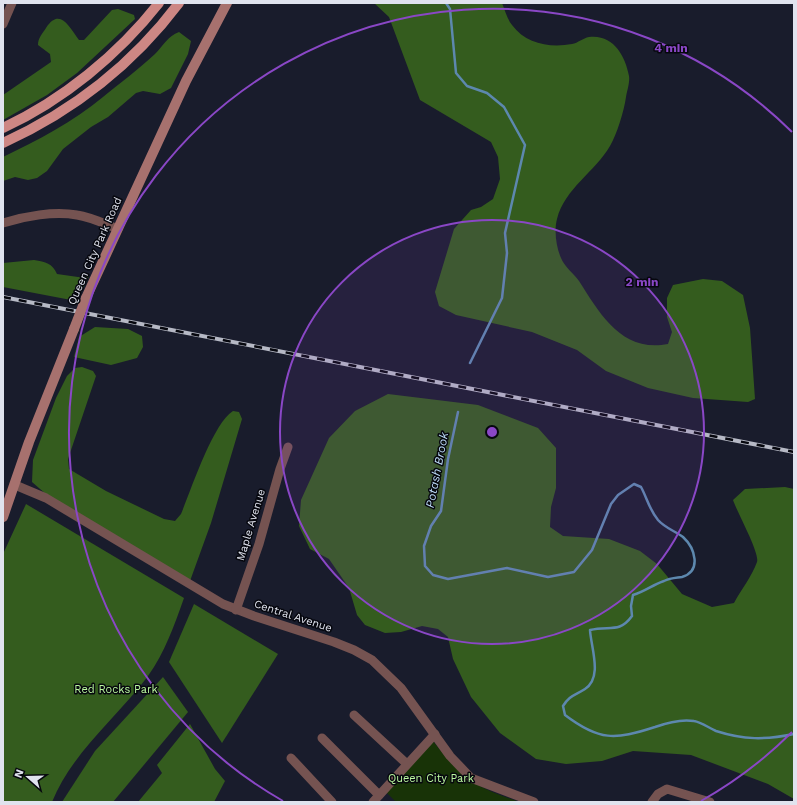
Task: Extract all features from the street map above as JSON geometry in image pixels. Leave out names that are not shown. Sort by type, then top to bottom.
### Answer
[{"type":"main road","points":[[3,128],[41,108],[84,77],[136,30],[159,3]]},
{"type":"main road","points":[[3,143],[48,120],[92,91],[149,40],[179,3]]},
{"type":"street","points":[[3,24],[12,3]]},
{"type":"street","name":"Queen City Park Road","points":[[3,517],[29,442],[86,298],[186,81],[227,3]]},
{"type":"street","points":[[3,223],[14,219],[67,214],[88,217],[118,229]]},
{"type":"street","name":"Maple Avenue","points":[[236,610],[260,544],[280,469],[288,447]]},
{"type":"street","name":"Central Avenue","points":[[15,485],[46,498],[207,595],[236,610],[334,642],[372,660],[401,688],[450,756],[472,778],[534,802]]},
{"type":"street","points":[[354,715],[407,764]]},
{"type":"street","points":[[322,738],[376,799],[435,734]]},
{"type":"street","points":[[291,758],[332,802]]},
{"type":"street","points":[[652,802],[658,794],[667,790],[710,802]]},
{"type":"green space","points":[[374,3],[502,3],[507,17],[512,25],[524,37],[539,43],[547,45],[564,45],[589,37],[597,37],[611,42],[621,54],[627,68],[629,78],[622,115],[610,146],[597,164],[573,189],[561,208],[557,219],[556,228],[559,254],[564,264],[579,281],[604,318],[625,337],[638,343],[652,345],[668,344],[672,332],[667,317],[667,298],[673,285],[703,279],[722,281],[743,295],[750,328],[755,399],[748,402],[693,398],[648,388],[606,371],[577,350],[532,332],[456,315],[439,306],[435,292],[454,229],[471,210],[481,207],[493,199],[500,179],[498,157],[491,142],[420,100],[389,17]]},
{"type":"green space","points":[[118,9],[134,15],[135,19],[77,73],[47,95],[3,120],[3,95],[51,62],[50,54],[38,45],[40,36],[51,22],[56,19],[64,21],[79,40],[84,40],[112,10]]},
{"type":"green space","points":[[179,32],[191,41],[188,54],[171,88],[160,94],[143,91],[136,93],[108,117],[91,127],[63,149],[47,171],[37,178],[28,180],[15,177],[3,181],[3,157],[80,115],[136,71],[169,39]]},
{"type":"green space","points":[[34,260],[42,261],[53,267],[57,274],[78,277],[89,276],[78,297],[71,300],[3,287],[3,263]]},
{"type":"green space","points":[[95,327],[128,329],[142,336],[143,347],[137,358],[111,365],[74,357],[79,337]]},
{"type":"green space","points":[[82,367],[93,371],[96,376],[68,459],[69,469],[106,491],[164,519],[175,521],[181,514],[210,443],[225,418],[233,411],[239,412],[242,419],[211,523],[190,581],[47,495],[32,482],[33,460],[56,398],[67,376],[75,368]]},
{"type":"green space","points":[[388,394],[478,405],[538,428],[556,448],[556,488],[551,507],[550,527],[563,536],[609,539],[640,551],[657,564],[682,594],[712,607],[734,603],[757,562],[757,557],[752,542],[733,500],[745,489],[785,487],[794,489],[794,799],[768,784],[691,755],[633,751],[602,761],[566,764],[536,759],[500,733],[471,697],[453,659],[448,637],[438,629],[422,626],[401,632],[385,633],[365,625],[357,615],[349,588],[329,559],[310,549],[299,526],[301,500],[329,438],[355,411]]},
{"type":"green space","name":"Red Rocks Park","points":[[26,504],[184,598],[169,638],[154,667],[136,692],[83,751],[71,767],[52,802],[3,802],[3,554]]},
{"type":"green space","points":[[194,604],[278,654],[222,743],[169,662]]},
{"type":"green space","points":[[163,677],[188,712],[113,802],[62,802],[95,751]]},
{"type":"green space","points":[[190,724],[215,769],[225,781],[214,802],[138,802],[162,773],[157,765]]},
{"type":"green space","name":"Queen City Park","points":[[432,740],[447,758],[470,780],[492,792],[520,802],[396,802],[386,792]]},
{"type":"waterway","name":"Potash Brook","points":[[446,3],[450,9],[456,73],[467,86],[487,93],[504,107],[525,145],[505,233],[507,253],[502,298],[470,363]]},
{"type":"waterway","name":"Potash Brook","points":[[458,412],[448,459],[441,511],[431,526],[424,546],[425,566],[433,575],[448,579],[507,568],[548,577],[574,572],[592,550],[611,504],[618,495],[634,484],[641,487],[650,508],[658,520],[683,537],[691,547],[694,565],[688,574],[682,577],[666,580],[633,595],[631,606],[632,616],[623,625],[613,628],[590,630],[595,662],[594,677],[585,689],[572,696],[566,702],[563,706],[565,715],[588,730],[608,736],[629,734],[679,721],[697,722],[716,731],[736,736],[764,738],[794,734]]},
{"type":"railway","points":[[3,297],[794,452]]}]
